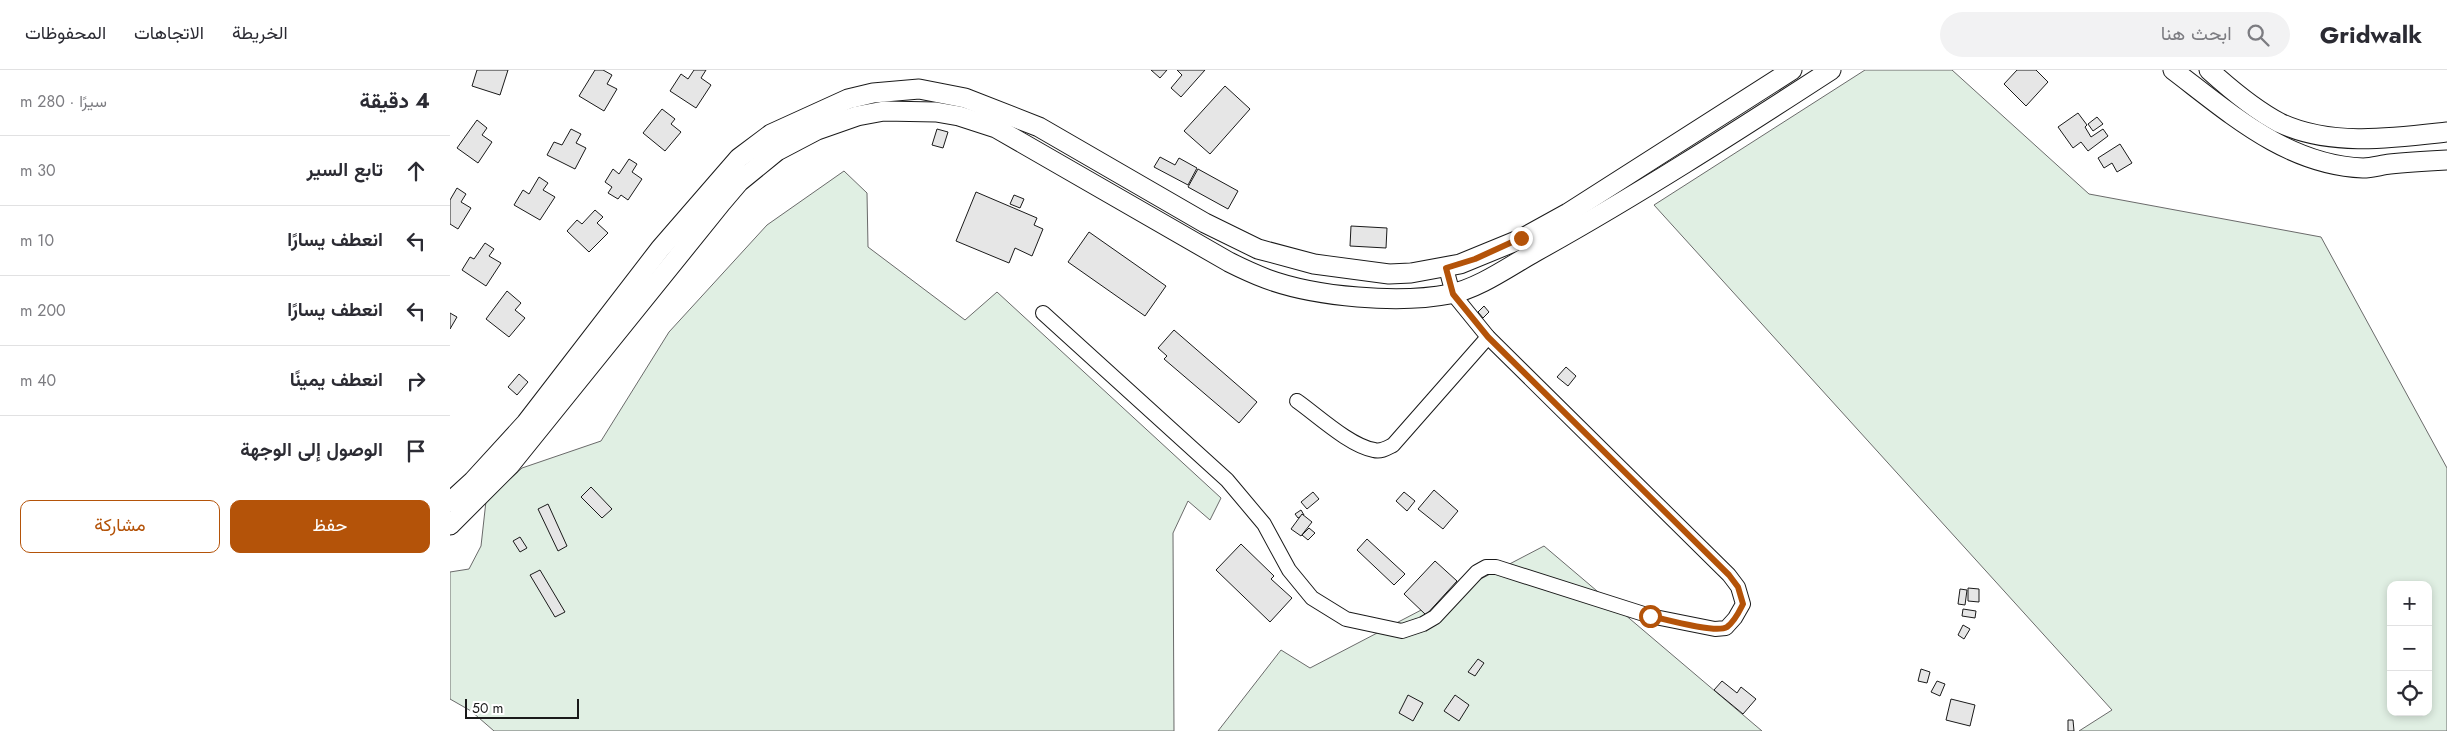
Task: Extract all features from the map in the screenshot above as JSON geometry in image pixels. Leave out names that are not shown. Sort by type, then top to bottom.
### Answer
[{"type":"main road","points":[[450,502],[473,481],[526,423],[660,249],[714,186],[750,148],[771,134],[848,99],[873,93],[919,89],[965,98],[1039,127],[1205,223],[1258,249],[1287,258],[1365,272],[1411,273],[1446,268],[1475,259],[1514,242],[1568,213],[1792,70]]},
{"type":"main road","points":[[450,525],[516,458],[722,202],[756,166],[777,151],[817,130],[857,116],[884,111],[936,112],[958,116],[996,128],[1229,262],[1268,280],[1333,294],[1412,300],[1453,294],[1493,276],[1571,232],[1729,136],[1831,70]]},
{"type":"main road","points":[[2173,70],[2246,126],[2276,144],[2303,155],[2346,166],[2366,168],[2447,160]]},
{"type":"main road","points":[[2209,70],[2263,112],[2293,127],[2338,137],[2358,138],[2386,138],[2447,132]]},
{"type":"main road","points":[[1027,146],[1039,127]]},
{"type":"street","points":[[1043,313],[1227,480],[1264,524],[1289,570],[1312,598],[1346,619],[1402,632],[1434,618],[1476,572],[1486,567],[1496,567],[1650,616],[1715,629],[1726,628],[1735,618],[1743,604],[1738,587],[1729,575],[1488,337],[1453,294],[1446,268]]},
{"type":"street","points":[[1297,401],[1355,442],[1374,450],[1384,450],[1393,445],[1488,337]]},
{"type":"green space","points":[[1865,70],[1952,70],[2089,194],[2321,237],[2447,468],[2447,731],[2079,731],[2112,710],[1654,205]]},
{"type":"green space","points":[[844,171],[867,193],[868,247],[965,320],[997,292],[1221,498],[1210,520],[1188,501],[1173,533],[1174,731],[494,731],[471,711],[450,699],[450,572],[469,569],[481,546],[486,501],[522,468],[601,441],[669,332],[767,225]]},
{"type":"green space","points":[[1544,546],[1762,731],[1218,731],[1281,650],[1310,668]]},
{"type":"building","points":[[477,70],[508,70],[500,95],[472,86]]},
{"type":"building","points":[[595,70],[603,70],[612,75],[607,84],[617,89],[604,111],[579,96]]},
{"type":"building","points":[[694,70],[706,70],[701,78],[711,85],[696,108],[670,91],[681,74],[688,79]]},
{"type":"building","points":[[1151,70],[1167,70],[1160,78]]},
{"type":"building","points":[[1177,70],[1205,70],[1181,97],[1171,88],[1182,75]]},
{"type":"building","points":[[2017,70],[2036,70],[2048,82],[2026,106],[2004,84]]},
{"type":"building","points":[[1225,86],[1250,109],[1210,154],[1184,131]]},
{"type":"building","points":[[662,109],[675,119],[671,124],[681,132],[665,151],[643,133]]},
{"type":"building","points":[[2078,113],[2087,125],[2085,127],[2091,137],[2103,129],[2108,136],[2088,151],[2081,142],[2073,148],[2058,127]]},
{"type":"building","points":[[2097,117],[2103,124],[2093,131],[2088,124]]},
{"type":"building","points":[[477,120],[487,128],[482,135],[492,142],[478,163],[457,148]]},
{"type":"building","points":[[571,129],[581,134],[576,143],[586,148],[575,169],[547,155],[554,142],[562,145]]},
{"type":"building","points":[[937,129],[948,132],[943,148],[932,145]]},
{"type":"building","points":[[2120,144],[2132,163],[2117,172],[2112,163],[2104,168],[2098,158]]},
{"type":"building","points":[[1160,157],[1175,165],[1179,158],[1197,168],[1188,185],[1154,167]]},
{"type":"building","points":[[629,159],[637,164],[632,172],[642,179],[628,200],[621,195],[618,199],[608,193],[612,187],[605,182],[613,169],[619,174]]},
{"type":"building","points":[[1198,169],[1238,191],[1228,209],[1188,187]]},
{"type":"building","points":[[539,177],[548,183],[543,190],[555,197],[540,220],[514,205],[523,190],[529,194]]},
{"type":"building","points":[[457,188],[466,194],[461,202],[471,208],[458,229],[450,224],[450,200]]},
{"type":"building","points":[[976,192],[1037,218],[1034,225],[1043,229],[1032,256],[1015,248],[1009,263],[956,241]]},
{"type":"building","points":[[1014,195],[1024,199],[1020,208],[1010,204]]},
{"type":"building","points":[[595,210],[603,217],[597,223],[608,233],[589,252],[567,231],[577,220],[582,224]]},
{"type":"building","points":[[1351,226],[1387,228],[1386,248],[1350,246]]},
{"type":"building","points":[[1089,232],[1166,286],[1145,316],[1068,262]]},
{"type":"building","points":[[485,243],[494,249],[489,256],[501,263],[486,286],[462,270],[470,257],[474,259]]},
{"type":"building","points":[[507,291],[521,303],[515,310],[525,318],[509,337],[486,319]]},
{"type":"building","points":[[1484,306],[1489,312],[1483,318],[1478,312]]},
{"type":"building","points":[[450,313],[457,317],[450,329]]},
{"type":"building","points":[[1174,330],[1257,402],[1239,423],[1164,359],[1167,356],[1158,348]]},
{"type":"building","points":[[1566,367],[1576,376],[1568,386],[1557,377]]},
{"type":"building","points":[[519,374],[528,382],[517,395],[508,387]]},
{"type":"building","points":[[591,487],[612,509],[602,518],[581,497]]},
{"type":"building","points":[[1434,490],[1458,511],[1443,529],[1418,509]]},
{"type":"building","points":[[1313,492],[1319,499],[1307,509],[1301,502]]},
{"type":"building","points":[[1404,492],[1415,501],[1407,511],[1396,501]]},
{"type":"building","points":[[548,504],[567,546],[558,551],[538,509]]},
{"type":"building","points":[[1301,510],[1304,515],[1298,518],[1295,514]]},
{"type":"building","points":[[1302,514],[1312,522],[1301,536],[1291,529]]},
{"type":"building","points":[[1309,528],[1315,533],[1308,540],[1302,535]]},
{"type":"building","points":[[520,537],[527,548],[520,552],[513,541]]},
{"type":"building","points":[[1367,539],[1405,574],[1394,585],[1357,550]]},
{"type":"building","points":[[1241,544],[1274,576],[1271,579],[1292,598],[1270,622],[1216,570]]},
{"type":"building","points":[[1435,561],[1457,581],[1426,615],[1404,594]]},
{"type":"building","points":[[540,570],[565,612],[555,617],[530,575]]},
{"type":"building","points":[[1968,588],[1979,589],[1979,602],[1968,601]]},
{"type":"building","points":[[1960,589],[1967,590],[1965,605],[1958,604]]},
{"type":"building","points":[[1963,609],[1976,611],[1975,618],[1962,616]]},
{"type":"building","points":[[1963,625],[1970,629],[1964,639],[1958,635]]},
{"type":"building","points":[[1478,659],[1484,663],[1475,676],[1468,672]]},
{"type":"building","points":[[1921,669],[1930,672],[1927,683],[1918,681]]},
{"type":"building","points":[[1722,681],[1737,693],[1741,687],[1756,699],[1743,714],[1714,690]]},
{"type":"building","points":[[1937,681],[1945,684],[1940,696],[1931,692]]},
{"type":"building","points":[[1408,695],[1423,703],[1413,721],[1399,713]]},
{"type":"building","points":[[1455,695],[1469,705],[1459,721],[1444,711]]},
{"type":"building","points":[[1951,699],[1975,705],[1970,726],[1946,720]]},
{"type":"building","points":[[2068,720],[2073,720],[2074,731],[2068,731]]},
{"type":"route","points":[[1521,238],[1475,259],[1446,268],[1453,294],[1488,337],[1729,575],[1738,587],[1743,604],[1735,618],[1726,628],[1715,629],[1650,616]]}]
